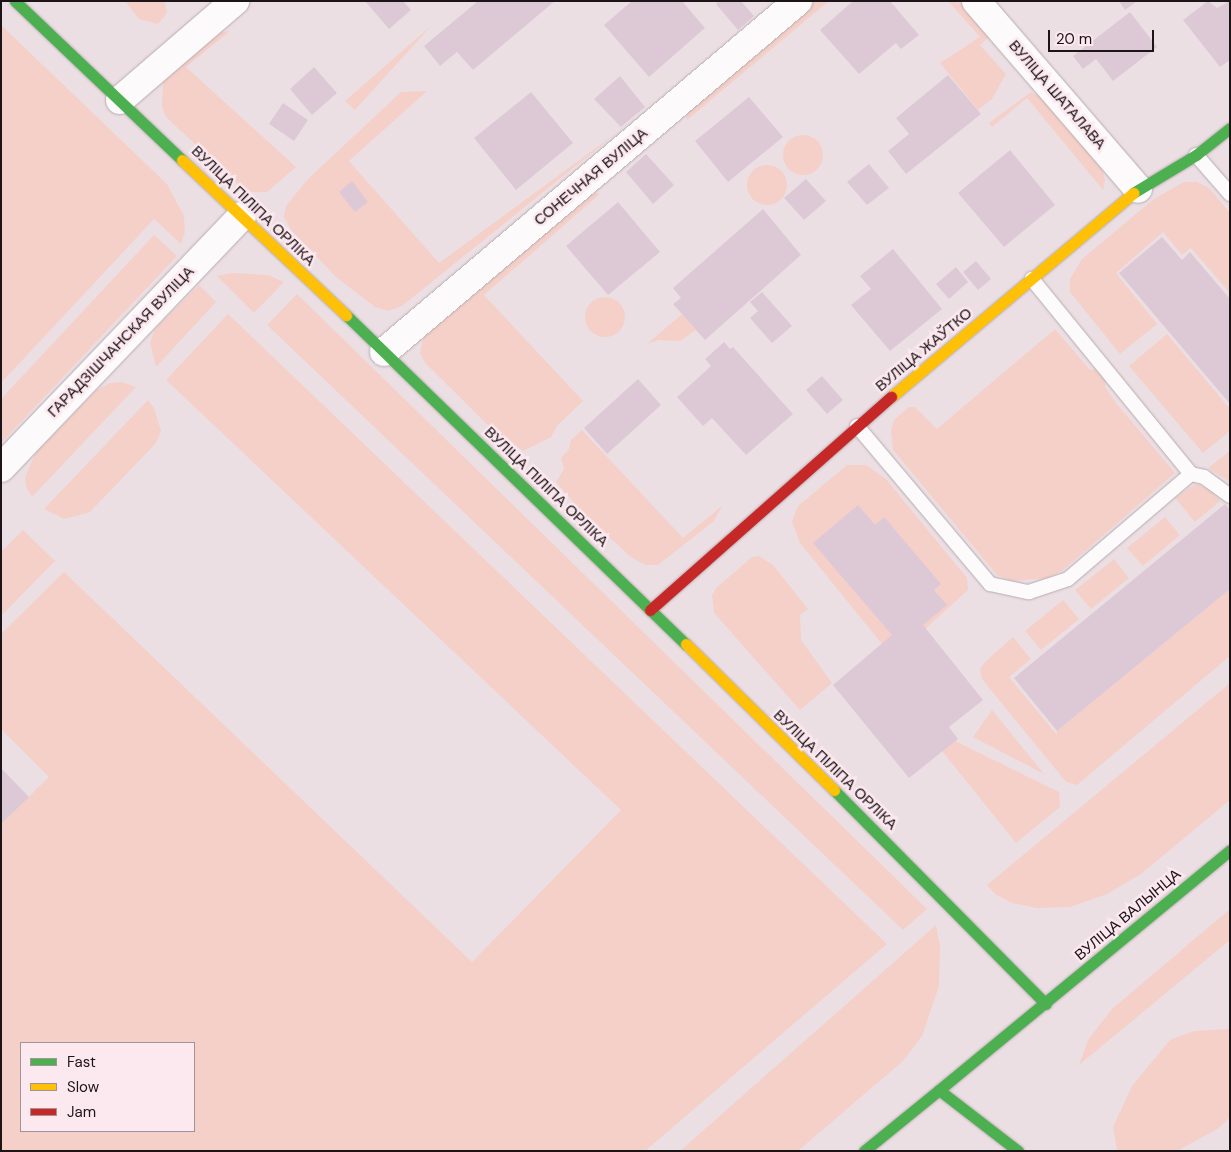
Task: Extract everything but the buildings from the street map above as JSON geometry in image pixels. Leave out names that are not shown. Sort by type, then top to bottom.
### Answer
[{"type":"street","name":"ВУЛІЦА ПІЛІПА ОРЛІКА","points":[[15,1],[384,352],[650,610],[950,904],[1046,1004]]},
{"type":"street","points":[[120,100],[235,1]]},
{"type":"street","name":"СОНЕЧНАЯ ВУЛІЦА","points":[[384,352],[798,1]]},
{"type":"street","name":"ВУЛІЦА ШАТАЛАВА","points":[[976,1],[1138,189]]},
{"type":"street","name":"ВУЛІЦА ЖАЎТКО","points":[[650,610],[857,426],[1138,189],[1196,155],[1230,128]]},
{"type":"street","name":"ГАРАДЗІШЧАНСКАЯ ВУЛІЦА","points":[[1,468],[242,216]]},
{"type":"street","name":"ВУЛІЦА ВАЛЫНЦА","points":[[864,1151],[1046,1004],[1230,850]]},
{"type":"street","points":[[939,1090],[1018,1151]]},
{"type":"lane","points":[[1196,155],[1230,194]]},
{"type":"lane","points":[[1032,279],[1191,474],[1204,477],[1230,496]]},
{"type":"lane","points":[[857,426],[990,584],[1009,590],[1043,590],[1068,579],[1191,474]]},
{"type":"shaded area","points":[[125,1],[165,1],[167,13],[158,24],[139,19]]},
{"type":"shaded area","points":[[816,1],[829,1],[687,120],[687,109]]},
{"type":"shaded area","points":[[948,1],[967,4],[991,35],[980,45],[1006,74],[992,99],[978,110],[940,63],[980,37]]},
{"type":"shaded area","points":[[1,25],[167,184],[184,216],[185,232],[181,244],[154,219],[1,383]]},
{"type":"shaded area","points":[[432,25],[355,110],[345,101]]},
{"type":"shaded area","points":[[230,31],[186,67],[296,167],[267,192],[250,192],[240,186],[166,117],[162,106],[163,82],[172,67],[209,34]]},
{"type":"shaded area","points":[[427,91],[349,161],[439,263],[619,131],[402,306],[389,311],[375,307],[336,277],[291,230],[284,217],[286,206],[308,179],[401,92]]},
{"type":"shaded area","points":[[1031,92],[1044,99],[1101,163],[1105,180],[1103,190],[1027,98],[992,127],[989,123]]},
{"type":"shaded area","points":[[807,135],[814,138],[820,144],[823,155],[822,163],[814,172],[807,175],[799,175],[792,172],[784,163],[783,151],[786,144],[795,136]]},
{"type":"shaded area","points":[[763,165],[771,165],[778,168],[784,174],[787,185],[784,196],[778,202],[771,205],[763,205],[756,202],[750,196],[747,189],[747,181],[750,174],[756,168]]},
{"type":"shaded area","points":[[1184,182],[1197,182],[1209,188],[1230,213],[1230,293],[1191,248],[1182,255],[1163,232],[1116,273],[1157,324],[1120,354],[1070,292],[1070,279],[1082,259],[1154,199]]},
{"type":"shaded area","points":[[588,192],[600,194],[484,295],[583,401],[557,426],[551,437],[523,451],[491,428],[425,363],[420,353],[422,343],[425,334]]},
{"type":"shaded area","points":[[154,235],[177,256],[1,443],[1,399]]},
{"type":"shaded area","points":[[232,273],[268,275],[284,282],[254,313],[217,276]]},
{"type":"shaded area","points":[[199,285],[216,302],[156,367],[150,343],[155,329]]},
{"type":"shaded area","points":[[297,294],[927,909],[903,930],[267,325]]},
{"type":"shaded area","points":[[605,297],[619,303],[625,317],[619,331],[605,337],[591,331],[585,317],[591,303]]},
{"type":"shaded area","points":[[228,314],[887,944],[645,1151],[1,1151],[1,824],[49,777],[1,729],[1,634],[64,572],[472,962],[621,810],[166,380]]},
{"type":"shaded area","points":[[682,314],[696,330],[680,341],[659,340],[647,344]]},
{"type":"shaded area","points":[[1055,329],[1090,370],[1095,369],[1106,378],[1105,387],[1117,404],[1175,473],[1062,571],[1047,578],[1013,581],[997,575],[893,450],[891,430],[894,420],[909,407],[915,407],[937,429]]},
{"type":"shaded area","points":[[1167,334],[1230,409],[1230,431],[1203,453],[1129,366]]},
{"type":"shaded area","points":[[122,382],[136,387],[32,497],[26,487],[25,477],[36,452],[97,390],[110,383]]},
{"type":"shaded area","points":[[148,400],[154,408],[161,431],[156,443],[90,512],[64,519],[44,509]]},
{"type":"shaded area","points":[[582,430],[683,538],[722,506],[714,521],[658,565],[646,565],[632,558],[582,512],[556,482],[564,469],[561,458],[569,449],[571,440]]},
{"type":"shaded area","points":[[1230,451],[1230,482],[1208,468]]},
{"type":"shaded area","points":[[847,465],[866,465],[886,479],[967,578],[968,590],[925,629],[882,644],[800,543],[792,522],[798,506]]},
{"type":"shaded area","points":[[1196,484],[1210,490],[1220,501],[1195,522],[1175,498]]},
{"type":"shaded area","points":[[1165,517],[1180,535],[1143,566],[1127,548]]},
{"type":"shaded area","points":[[23,530],[55,561],[1,616],[1,552]]},
{"type":"shaded area","points":[[759,556],[773,565],[808,609],[800,615],[801,640],[832,683],[800,710],[714,613],[712,595],[716,588],[752,557]]},
{"type":"shaded area","points":[[1114,559],[1129,578],[1091,609],[1075,590]]},
{"type":"shaded area","points":[[1230,589],[1230,656],[1077,785],[1066,782],[982,679],[980,669],[985,662],[1013,637],[1031,659],[1009,677],[1057,735],[1057,731]]},
{"type":"shaded area","points":[[1063,600],[1079,619],[1041,650],[1025,631]]},
{"type":"shaded area","points":[[1230,683],[1230,800],[1141,874],[1107,894],[1070,907],[1036,908],[1012,903],[995,894],[987,885]]},
{"type":"shaded area","points":[[992,710],[1044,774],[973,737]]},
{"type":"shaded area","points":[[955,741],[1059,792],[1060,807],[1016,843],[942,751]]},
{"type":"shaded area","points":[[1230,909],[1230,940],[1079,1065],[1088,1040],[1112,1009]]},
{"type":"shaded area","points":[[936,925],[940,947],[939,986],[922,1036],[903,1061],[798,1151],[680,1151]]},
{"type":"shaded area","points":[[1230,1029],[1230,1117],[1219,1128],[1177,1151],[1117,1151],[1113,1127],[1132,1086],[1170,1040],[1194,1031]]},
{"type":"traffic: fast","points":[[15,1],[182,160]]},
{"type":"traffic: fast","points":[[1133,193],[1196,155],[1230,128]]},
{"type":"traffic: fast","points":[[346,315],[686,644]]},
{"type":"traffic: fast","points":[[834,790],[1046,1004]]},
{"type":"traffic: fast","points":[[939,1090],[1230,850]]},
{"type":"traffic: fast","points":[[864,1151],[939,1090],[1018,1151]]},
{"type":"traffic: slow","points":[[182,160],[346,315]]},
{"type":"traffic: slow","points":[[891,397],[1133,193]]},
{"type":"traffic: slow","points":[[686,644],[834,790]]},
{"type":"traffic: jam","points":[[650,610],[891,397]]}]
